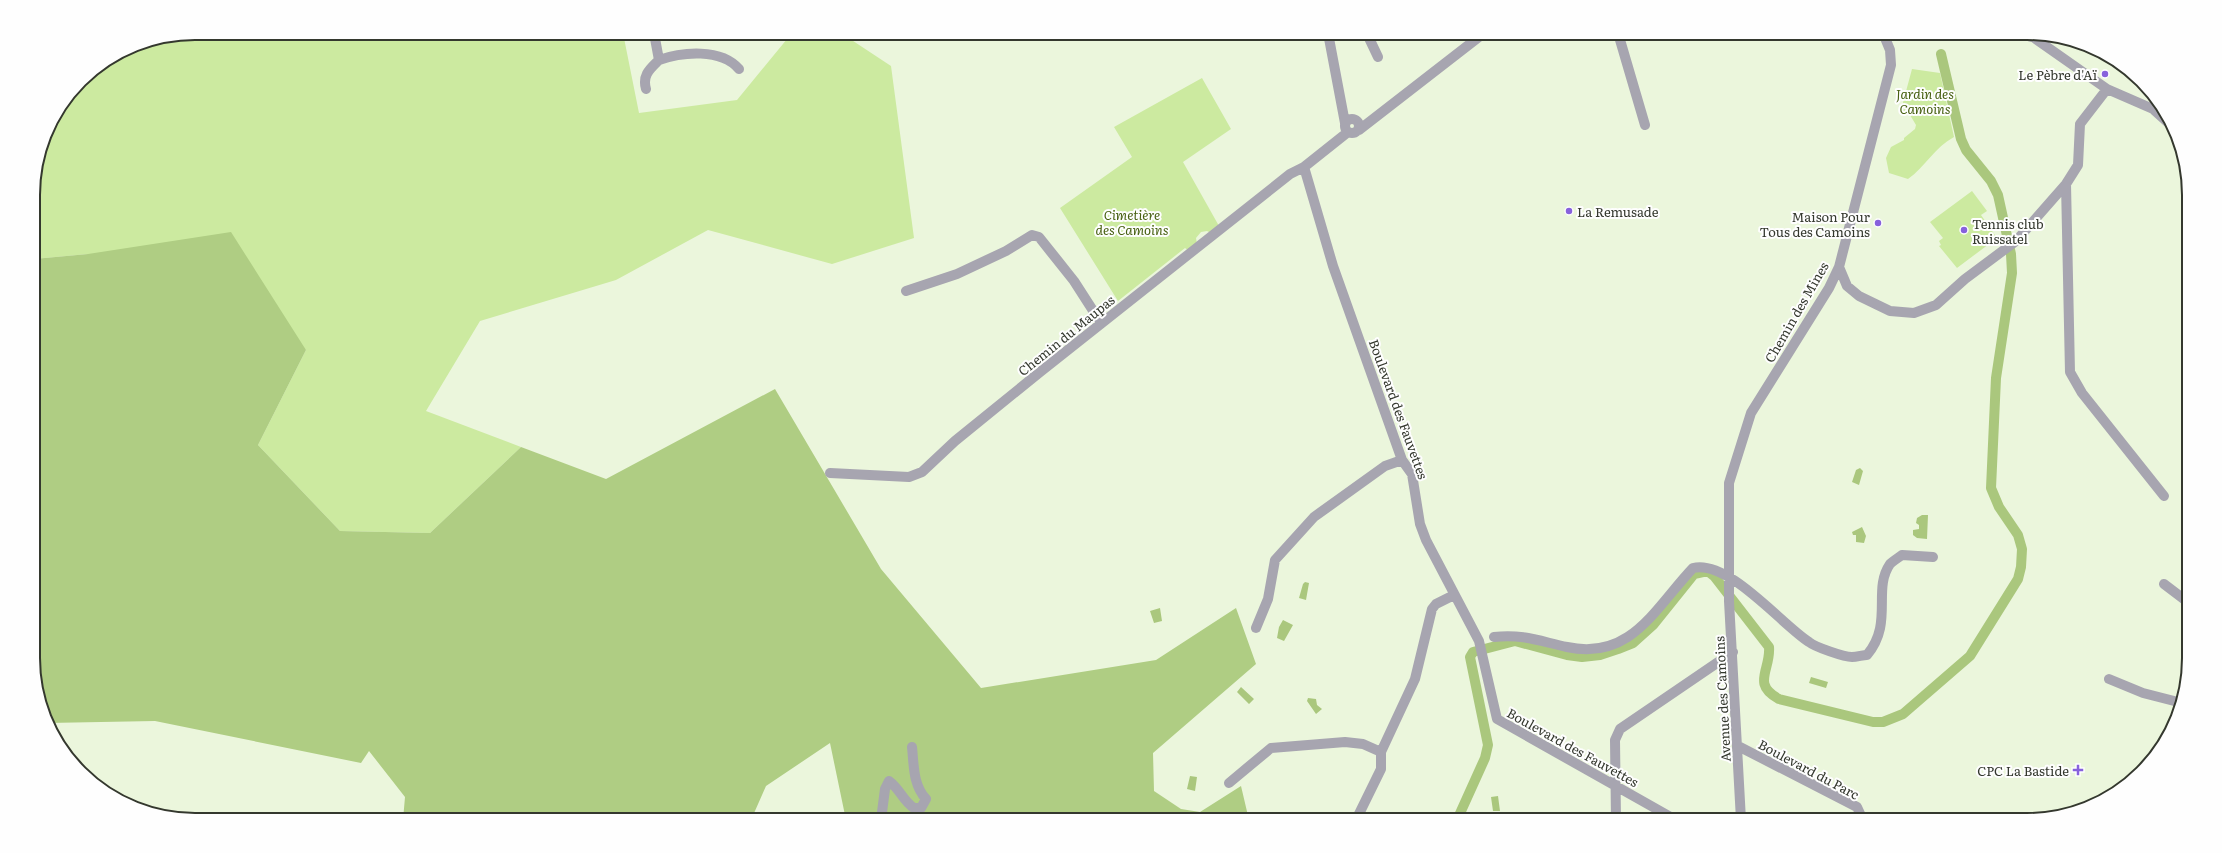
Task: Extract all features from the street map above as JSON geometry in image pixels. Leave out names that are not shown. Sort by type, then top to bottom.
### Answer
[{"type":"street","points":[[655,40],[659,60]]},
{"type":"street","points":[[1329,40],[1342,106],[1353,125]]},
{"type":"street","points":[[1372,40],[1378,58]]},
{"type":"street","points":[[1304,167],[1353,125],[1370,120],[1475,40]]},
{"type":"street","points":[[1620,40],[1645,126]]},
{"type":"street","name":"Chemin des Mines","points":[[1729,582],[1729,483],[1751,413],[1829,288],[1839,267],[1891,65],[1890,50],[1886,40]]},
{"type":"street","points":[[2037,40],[2107,89],[2153,109],[2159,115]]},
{"type":"street","points":[[646,89],[644,81],[646,73],[659,60],[676,55],[693,54],[718,56],[727,59],[738,69]]},
{"type":"street","points":[[1839,267],[1847,286],[1859,296],[1890,311],[1914,312],[1936,304],[1965,279],[2016,241],[2066,184],[2078,165],[2080,124],[2107,89]]},
{"type":"street","name":"Chemin du Maupas","points":[[830,473],[909,478],[922,472],[955,441],[1101,323],[1290,174],[1304,167]]},
{"type":"street","name":"Boulevard des Fauvettes","points":[[1304,167],[1333,266],[1402,460],[1412,474],[1420,524],[1426,540],[1479,641],[1483,652],[1497,719],[1663,813]]},
{"type":"street","points":[[2066,184],[2070,372],[2082,393],[2164,496]]},
{"type":"street","points":[[906,291],[958,274],[1006,251],[1032,235],[1039,237],[1074,281],[1101,323]]},
{"type":"street","points":[[1256,628],[1268,599],[1275,560],[1314,517],[1385,466],[1402,460]]},
{"type":"street","points":[[1494,637],[1519,635],[1566,647],[1596,649],[1606,647],[1626,640],[1636,632],[1694,568],[1702,566],[1709,568],[1729,582],[1753,593],[1784,623],[1810,644],[1852,657],[1867,655],[1876,644],[1882,624],[1883,577],[1890,563],[1902,554],[1932,557]]},
{"type":"street","name":"Avenue des Camoins","points":[[1729,582],[1741,813]]},
{"type":"street","points":[[2164,584],[2182,598]]},
{"type":"street","points":[[1359,813],[1381,769],[1381,752],[1415,679],[1432,609],[1436,604],[1454,595]]},
{"type":"street","points":[[1616,813],[1615,740],[1620,729],[1733,652]]},
{"type":"street","points":[[2109,679],[2143,693],[2176,701]]},
{"type":"street","points":[[1228,783],[1271,748],[1345,742],[1363,744],[1381,752]]},
{"type":"street","name":"Boulevard du Parc","points":[[1738,746],[1857,807],[1860,813]]},
{"type":"street","points":[[882,813],[885,788],[889,781],[897,786],[908,805],[914,808],[921,808],[926,799],[918,791],[912,747]]},
{"type":"green space","points":[[184,40],[624,40],[639,113],[737,100],[786,40],[852,40],[891,66],[914,238],[832,264],[708,230],[616,280],[480,321],[426,411],[521,447],[430,533],[340,531],[258,445],[306,350],[88,254],[40,258],[41,174],[48,145],[56,126],[72,100],[85,85],[100,72],[126,56],[145,48]]},
{"type":"green space","name":"Jardin des Camoins","points":[[1912,69],[1940,73],[1954,137],[1941,146],[1920,169],[1908,179],[1889,173],[1886,158],[1891,147],[1904,140],[1904,138],[1915,129],[1916,125],[1910,115],[1901,110]]},
{"type":"green space","name":"Cimetière des Camoins","points":[[1202,78],[1231,129],[1183,162],[1219,226],[1211,233],[1207,231],[1201,232],[1196,238],[1197,244],[1189,251],[1185,248],[1118,301],[1060,208],[1132,157],[1114,127]]},
{"type":"green space","name":"Tennis club Ruissatel","points":[[1972,191],[1987,211],[1981,215],[1997,238],[1957,268],[1939,246],[1941,245],[1939,241],[1943,238],[1930,222]]},
{"type":"shaded area","points":[[231,232],[306,350],[258,445],[340,531],[430,533],[521,447],[606,479],[775,389],[881,569],[981,688],[1156,660],[1236,608],[1256,664],[1153,753],[1154,791],[1181,809],[1200,812],[1241,786],[1247,813],[845,813],[830,743],[766,786],[754,813],[404,813],[405,797],[369,751],[361,763],[155,721],[54,723],[45,698],[40,669],[40,258],[88,254]]},
{"type":"shaded area","points":[[1860,468],[1863,471],[1859,485],[1852,482],[1856,470]]},
{"type":"shaded area","points":[[1922,515],[1928,515],[1927,539],[1917,538],[1913,535],[1913,530],[1919,529],[1919,525],[1916,523],[1917,518]]},
{"type":"shaded area","points":[[1862,527],[1866,536],[1864,543],[1856,542],[1856,535],[1853,535],[1852,532]]},
{"type":"shaded area","points":[[1305,582],[1309,583],[1306,600],[1299,598]]},
{"type":"shaded area","points":[[1160,608],[1162,621],[1154,623],[1150,611]]},
{"type":"shaded area","points":[[1283,620],[1293,625],[1284,641],[1277,638],[1279,627]]},
{"type":"shaded area","points":[[1811,677],[1828,682],[1826,688],[1809,683]]},
{"type":"shaded area","points":[[1241,687],[1254,699],[1249,704],[1237,692]]},
{"type":"shaded area","points":[[1308,698],[1316,699],[1317,705],[1322,709],[1316,714],[1307,701]]},
{"type":"shaded area","points":[[1190,776],[1197,777],[1195,791],[1187,789]]},
{"type":"shaded area","points":[[1498,796],[1500,811],[1493,811],[1491,797]]},
{"type":"waterway","points":[[1460,813],[1485,758],[1488,745],[1470,657],[1473,652],[1515,641],[1567,655],[1582,657],[1600,655],[1618,649],[1633,643],[1653,625],[1694,574],[1709,572],[1714,576],[1769,647],[1764,682],[1766,688],[1779,699],[1873,722],[1883,722],[1903,714],[1970,656],[2018,579],[2021,567],[2022,549],[2018,535],[1999,507],[1991,488],[1996,378],[2012,273],[2011,254],[1998,195],[1991,181],[1966,150],[1961,139],[1941,54]]},
{"type":"place","name":"Le Pèbre d'Aï","points":[[2105,74]]},
{"type":"place","name":"La Remusade","points":[[1569,211]]},
{"type":"place","name":"Maison Pour Tous des Camoins","points":[[1878,223]]},
{"type":"place","name":"Tennis club Ruissatel","points":[[1964,230]]},
{"type":"place","name":"CPC La Bastide","points":[[2078,770]]}]
